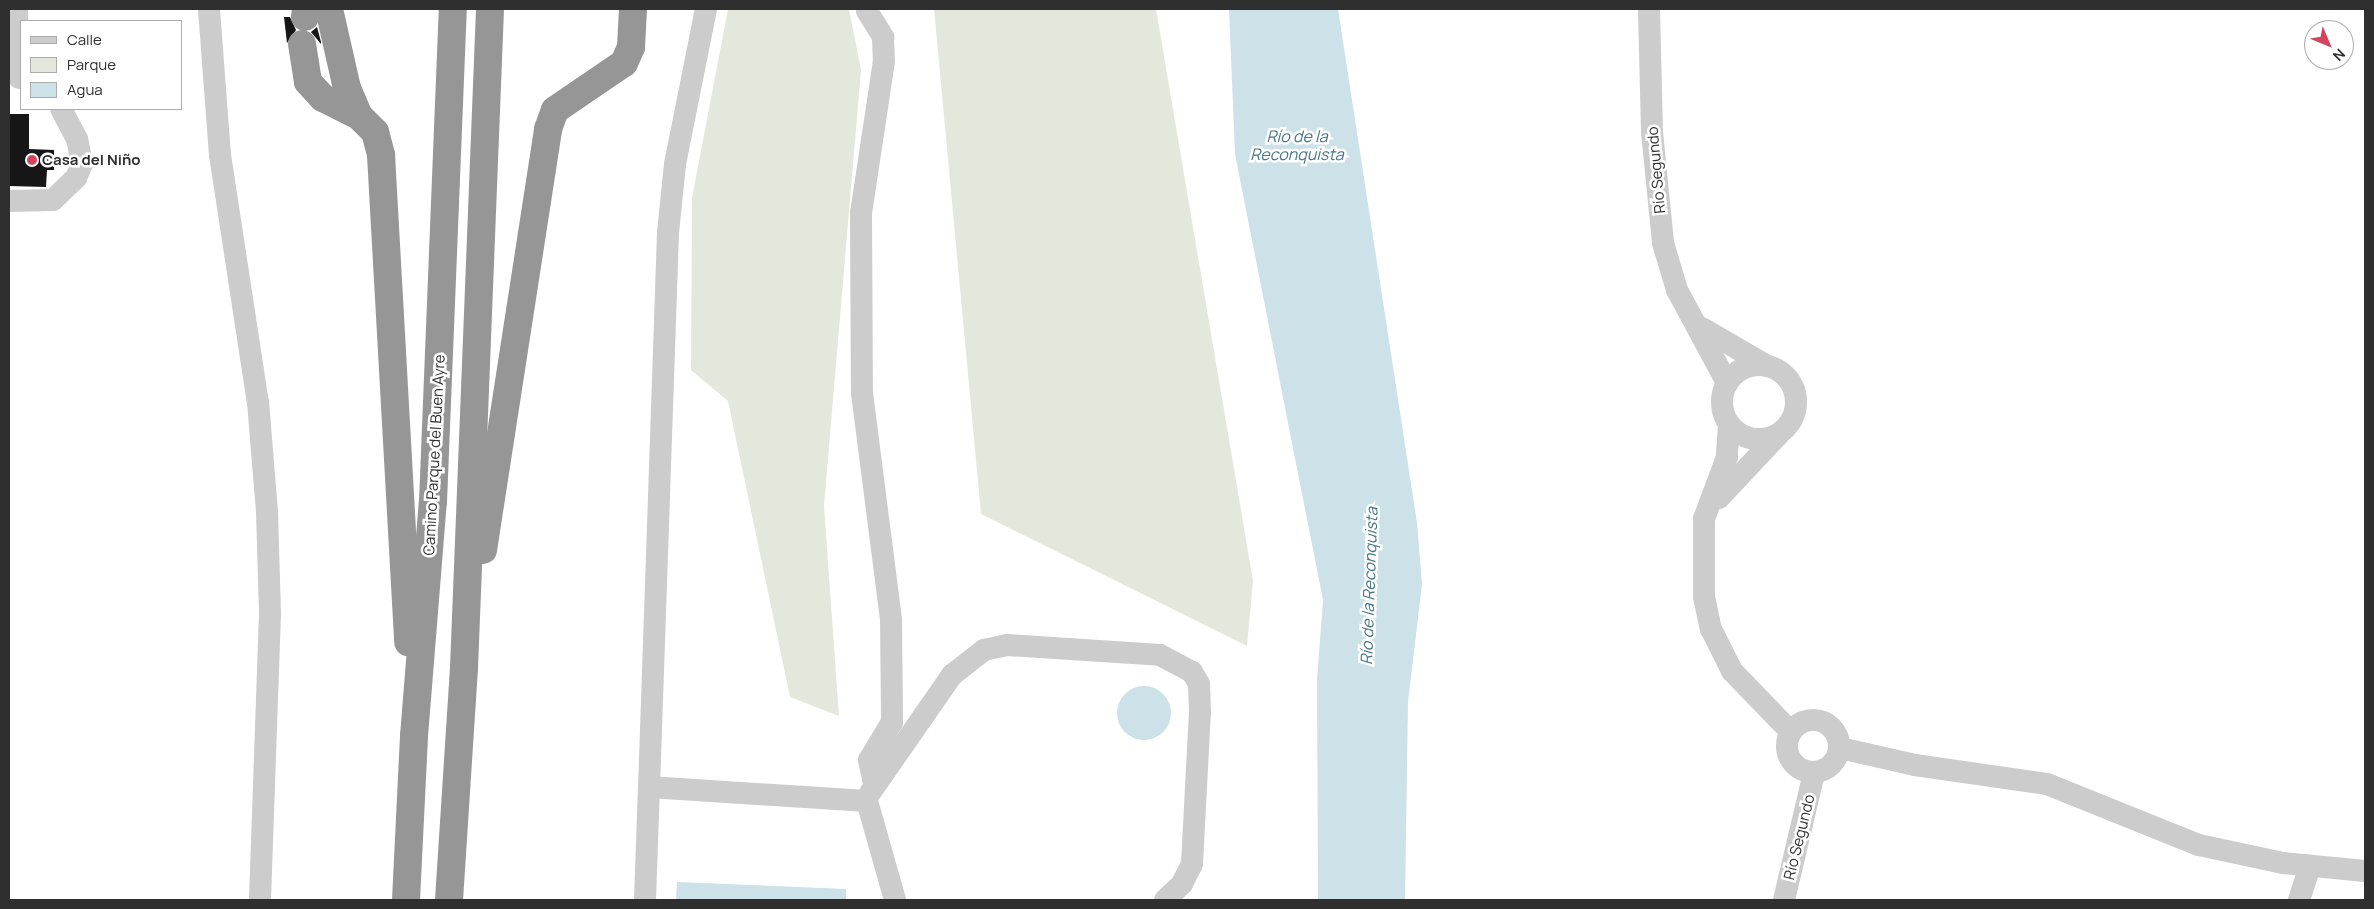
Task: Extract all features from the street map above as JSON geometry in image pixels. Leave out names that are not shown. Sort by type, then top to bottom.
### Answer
[{"type":"highway","name":"Camino Parque del Buen Ayre","points":[[406,900],[414,736],[433,502],[453,9]]},
{"type":"highway","points":[[449,900],[464,668],[490,9]]},
{"type":"highway","points":[[464,668],[548,128],[555,110],[624,63],[631,47],[633,9]]},
{"type":"highway","points":[[313,11],[360,116],[375,132],[381,154],[414,736]]},
{"type":"highway","points":[[302,44],[308,82],[323,98],[360,116]]},
{"type":"street","points":[[16,78],[17,9]]},
{"type":"street","points":[[209,9],[220,155],[258,402],[267,512],[270,613],[260,900]]},
{"type":"street","points":[[645,900],[668,233],[675,164],[706,9]]},
{"type":"street","name":"Río Segundo","points":[[1649,9],[1652,132],[1663,243],[1677,290],[1727,383]]},
{"type":"street","points":[[867,11],[883,38],[884,61],[861,213],[862,393],[891,648],[892,722],[869,760],[871,792],[895,900]]},
{"type":"street","points":[[9,201],[53,200],[76,178],[82,164],[77,139],[62,110]]},
{"type":"street","points":[[1696,324],[1782,373],[1795,394],[1796,406],[1784,428],[1730,482],[1704,519]]},
{"type":"street","points":[[1771,367],[1746,367],[1727,383],[1722,402],[1729,425],[1727,457],[1704,519],[1703,582],[1711,629],[1732,671],[1791,732]]},
{"type":"street","points":[[1729,425],[1738,433],[1762,439],[1784,428]]},
{"type":"street","points":[[871,792],[952,675],[984,650],[1026,646],[1160,655],[1192,672],[1199,684],[1192,864],[1182,884],[1165,900]]},
{"type":"street","points":[[1805,721],[1823,721],[1837,733],[1840,748],[1830,766],[1814,773],[1792,762],[1787,747],[1791,732],[1805,721]]},
{"type":"street","points":[[1840,748],[1915,765],[2047,784],[2199,845],[2310,866],[2365,871]]},
{"type":"street","name":"Río Segundo","points":[[1784,900],[1814,773]]},
{"type":"street","points":[[649,786],[871,792]]},
{"type":"street","points":[[2299,900],[2310,866]]},
{"type":"green space","points":[[728,9],[849,9],[861,70],[824,506],[839,716],[790,697],[728,401],[691,370],[692,198]]},
{"type":"green space","points":[[934,9],[1156,9],[1253,581],[1247,646],[981,514]]},
{"type":"water","name":"Río de la Reconquista","points":[[1229,9],[1338,9],[1417,523],[1422,584],[1408,702],[1405,900],[1318,900],[1317,680],[1323,600],[1235,154]]},
{"type":"water","points":[[1139,686],[1149,686],[1159,690],[1167,698],[1171,713],[1167,728],[1159,736],[1149,740],[1139,740],[1129,736],[1121,728],[1117,718],[1117,708],[1121,698],[1129,690]]},
{"type":"water","points":[[677,882],[846,889],[846,900],[676,900]]},
{"type":"building","points":[[284,17],[290,17],[296,30],[287,43]]},
{"type":"building","points":[[317,27],[321,42],[321,44],[311,32]]},
{"type":"building","name":"Casa del Niño","points":[[9,114],[29,114],[29,149],[54,150],[54,170],[47,170],[46,187],[9,186]]},
{"type":"place","name":"Casa del Niño","points":[[32,160]]}]
